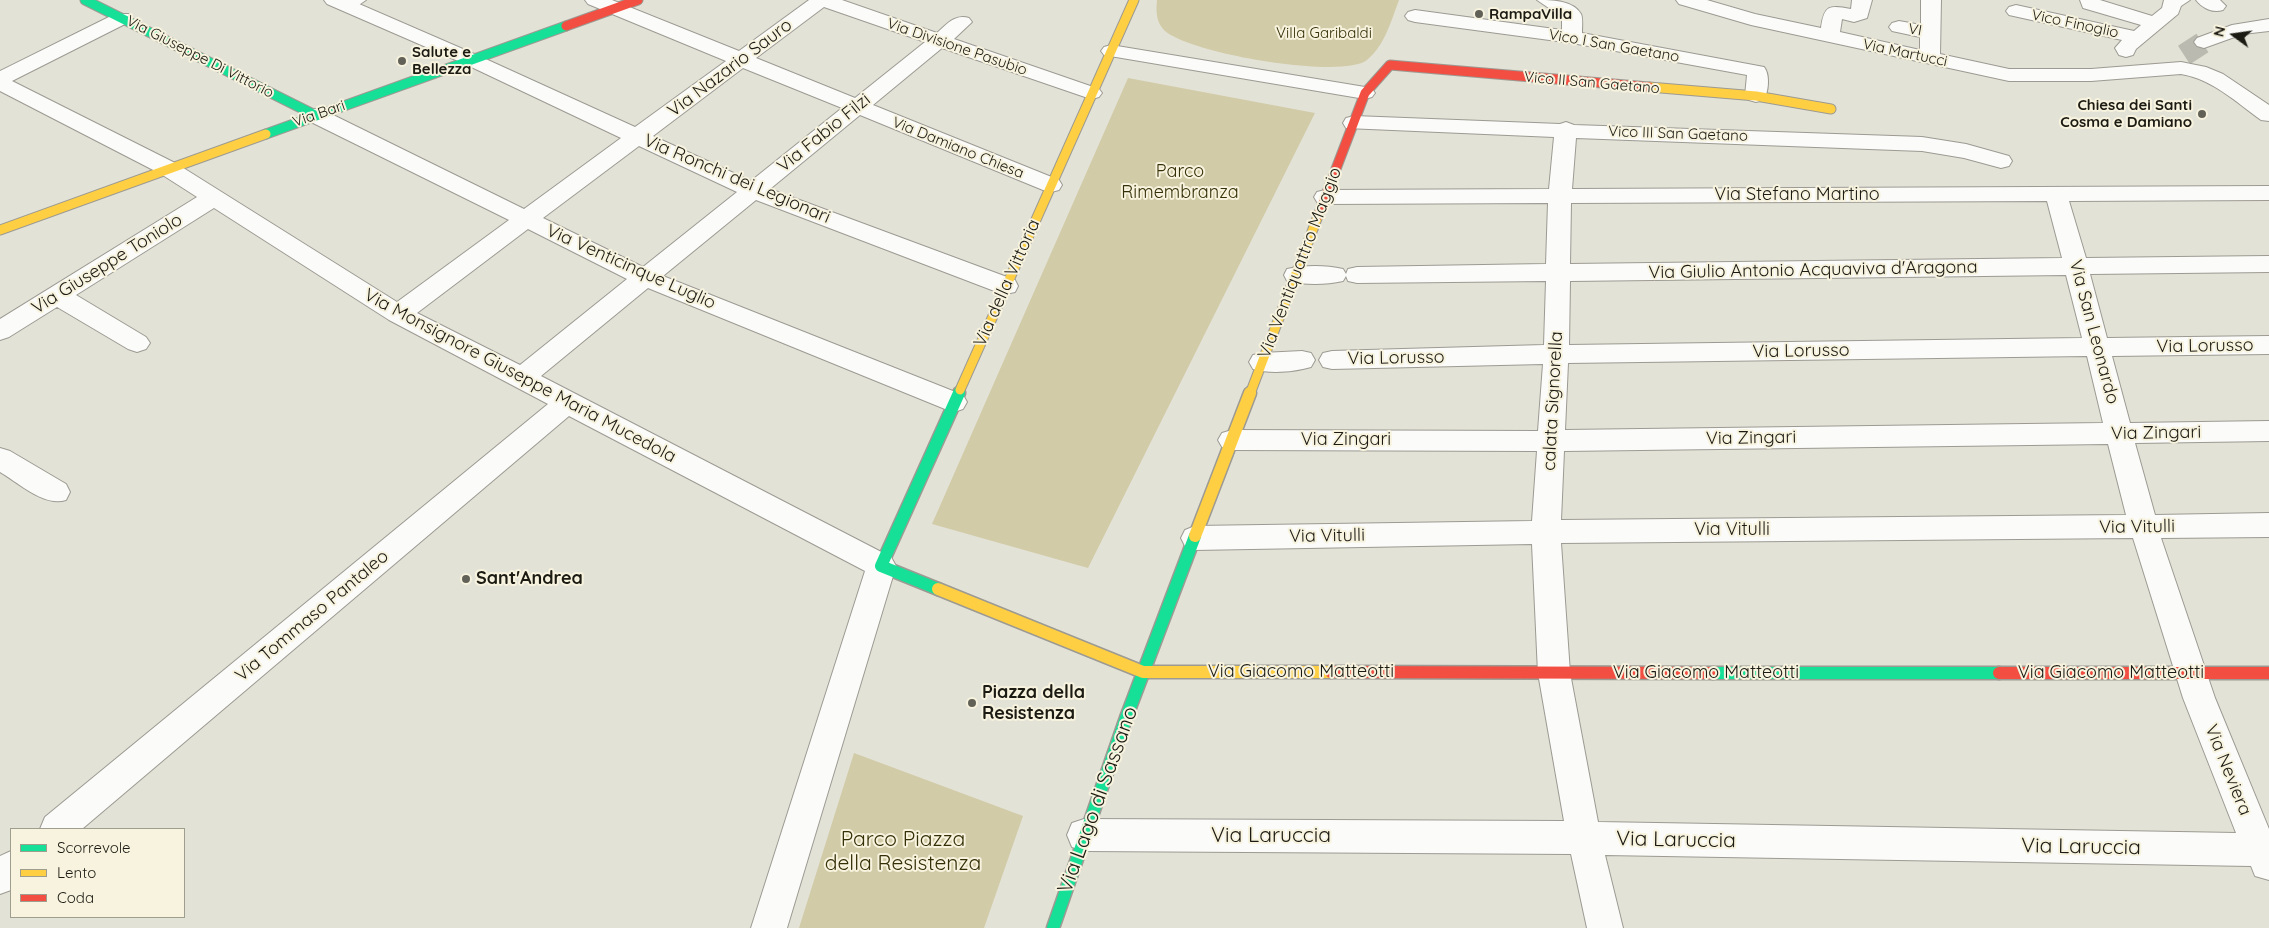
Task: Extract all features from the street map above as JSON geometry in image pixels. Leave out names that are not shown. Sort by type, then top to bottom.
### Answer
[{"type":"street","name":"Via Giuseppe Di Vittorio","points":[[85,0],[315,115]]},
{"type":"street","name":"Via Damiano Chiesa","points":[[595,0],[1051,185]]},
{"type":"street","name":"Via Bari","points":[[0,230],[638,0]]},
{"type":"street","name":"Via Divisione Pasubio","points":[[822,0],[1092,94]]},
{"type":"street","name":"Via Nazario Sauro","points":[[398,314],[822,0]]},
{"type":"street","name":"Via della Vittoria","points":[[881,566],[1134,0]]},
{"type":"street","points":[[1547,0],[1572,15],[1572,37]]},
{"type":"street","name":"Via Martucci","points":[[1686,0],[1754,9],[1830,36],[2009,75],[2128,73],[2182,61],[2216,78],[2269,115]]},
{"type":"street","points":[[1830,36],[1833,14],[1836,12],[1854,16],[1860,14],[1862,0]]},
{"type":"street","points":[[1930,58],[1932,33],[1931,0]]},
{"type":"street","points":[[2090,0],[2090,4],[2156,23]]},
{"type":"street","points":[[2128,73],[2126,48],[2135,38],[2170,10],[2172,3],[2180,0]]},
{"type":"street","name":"Via Ronchi dei Legionari","points":[[347,2],[754,190],[1006,286]]},
{"type":"street","name":"Vico Finoglio","points":[[2016,11],[2114,31],[2135,38]]},
{"type":"street","name":"Vico I San Gaetano","points":[[1415,16],[1572,37],[1628,49],[1757,71],[1756,96]]},
{"type":"street","points":[[0,81],[122,18]]},
{"type":"street","name":"Via Fabio Filzi","points":[[522,377],[962,22]]},
{"type":"street","points":[[2204,42],[2239,29],[2269,25]]},
{"type":"street","name":"VI","points":[[1899,27],[1932,33]]},
{"type":"street","points":[[1111,51],[1365,93]]},
{"type":"street","name":"Vico II San Gaetano","points":[[1365,93],[1390,65],[1756,96],[1832,109]]},
{"type":"street","name":"Via Monsignore Giuseppe Maria Mucedola","points":[[0,81],[168,169],[398,314],[522,377],[567,403],[881,566]]},
{"type":"street","name":"Via Ventiquattro Maggio","points":[[1144,672],[1365,93]]},
{"type":"street","name":"Via Venticinque Luglio","points":[[315,115],[646,278],[954,402]]},
{"type":"street","name":"Vico III San Gaetano","points":[[1354,123],[1566,129],[1922,144],[1966,151],[2001,161]]},
{"type":"street","name":"calata Signorella","points":[[1566,129],[1560,196],[1556,354],[1546,532],[1554,673],[1584,838],[1605,928]]},
{"type":"street","name":"Via Stefano Martino","points":[[1325,197],[2269,193]]},
{"type":"street","name":"Via San Leonardo","points":[[2056,194],[2077,266],[2144,527],[2189,673]]},
{"type":"street","name":"Via Giuseppe Toniolo","points":[[0,331],[214,197]]},
{"type":"street","name":"Via Giulio Antonio Acquaviva d'Aragona","points":[[1296,275],[1559,274],[2269,264]]},
{"type":"street","points":[[57,295],[137,343]]},
{"type":"street","name":"Via Lorusso","points":[[1332,360],[1556,354],[2269,345]]},
{"type":"street","points":[[1262,362],[1302,360]]},
{"type":"street","name":"Via Tommaso Pantaleo","points":[[58,828],[567,403]]},
{"type":"street","name":"Via Zingari","points":[[1232,440],[1551,441],[2269,431]]},
{"type":"street","points":[[0,459],[56,492]]},
{"type":"street","name":"Via Vitulli","points":[[1195,538],[1546,532],[2269,525]]},
{"type":"street","points":[[769,928],[881,566]]},
{"type":"street","name":"Via Giacomo Matteotti","points":[[881,566],[1094,654],[1144,672],[2269,673]]},
{"type":"street","name":"Via Lago di Sassano","points":[[1053,928],[1084,835],[1144,672]]},
{"type":"street","name":"Via Neviera","points":[[2189,673],[2266,856]]},
{"type":"street","name":"Via Laruccia","points":[[1084,835],[1584,838],[2266,856]]},
{"type":"street","points":[[0,877],[10,869]]},
{"type":"green space","name":"Villa Garibaldi","points":[[1157,0],[1399,0],[1383,40],[1367,60],[1352,65],[1328,67],[1264,61],[1230,55],[1200,47],[1177,38],[1161,26],[1157,15]]},
{"type":"green space","name":"Parco Rimembranza","points":[[1128,78],[1315,113],[1088,568],[932,524]]},
{"type":"green space","name":"Parco Piazza della Resistenza","points":[[854,753],[1023,816],[984,928],[799,928]]},
{"type":"tunnel","points":[[2184,55],[2204,42]]},
{"type":"traffic: fast","points":[[85,0],[315,115]]},
{"type":"traffic: fast","points":[[266,134],[566,26]]},
{"type":"traffic: fast","points":[[938,589],[881,566],[960,390]]},
{"type":"traffic: fast","points":[[1053,928],[1126,718],[1195,536]]},
{"type":"traffic: fast","points":[[1713,673],[1999,673]]},
{"type":"traffic: slow","points":[[960,390],[1134,0]]},
{"type":"traffic: slow","points":[[1649,87],[1756,96],[1831,109]]},
{"type":"traffic: slow","points":[[0,230],[266,134]]},
{"type":"traffic: slow","points":[[1195,536],[1318,216]]},
{"type":"traffic: slow","points":[[938,589],[1143,672],[1331,672]]},
{"type":"traffic: jam","points":[[566,26],[638,0]]},
{"type":"traffic: jam","points":[[1318,216],[1365,93],[1390,65],[1649,87]]},
{"type":"traffic: jam","points":[[1331,672],[1713,673]]},
{"type":"traffic: jam","points":[[1999,673],[2269,673]]},
{"type":"place","name":"RampaVilla","points":[[1479,14]]},
{"type":"place","name":"Salute e Bellezza","points":[[402,61]]},
{"type":"place","name":"Chiesa dei Santi Cosma e Damiano","points":[[2202,114]]},
{"type":"place","name":"Sant'Andrea","points":[[466,579]]},
{"type":"place","name":"Piazza della Resistenza","points":[[972,703]]}]
